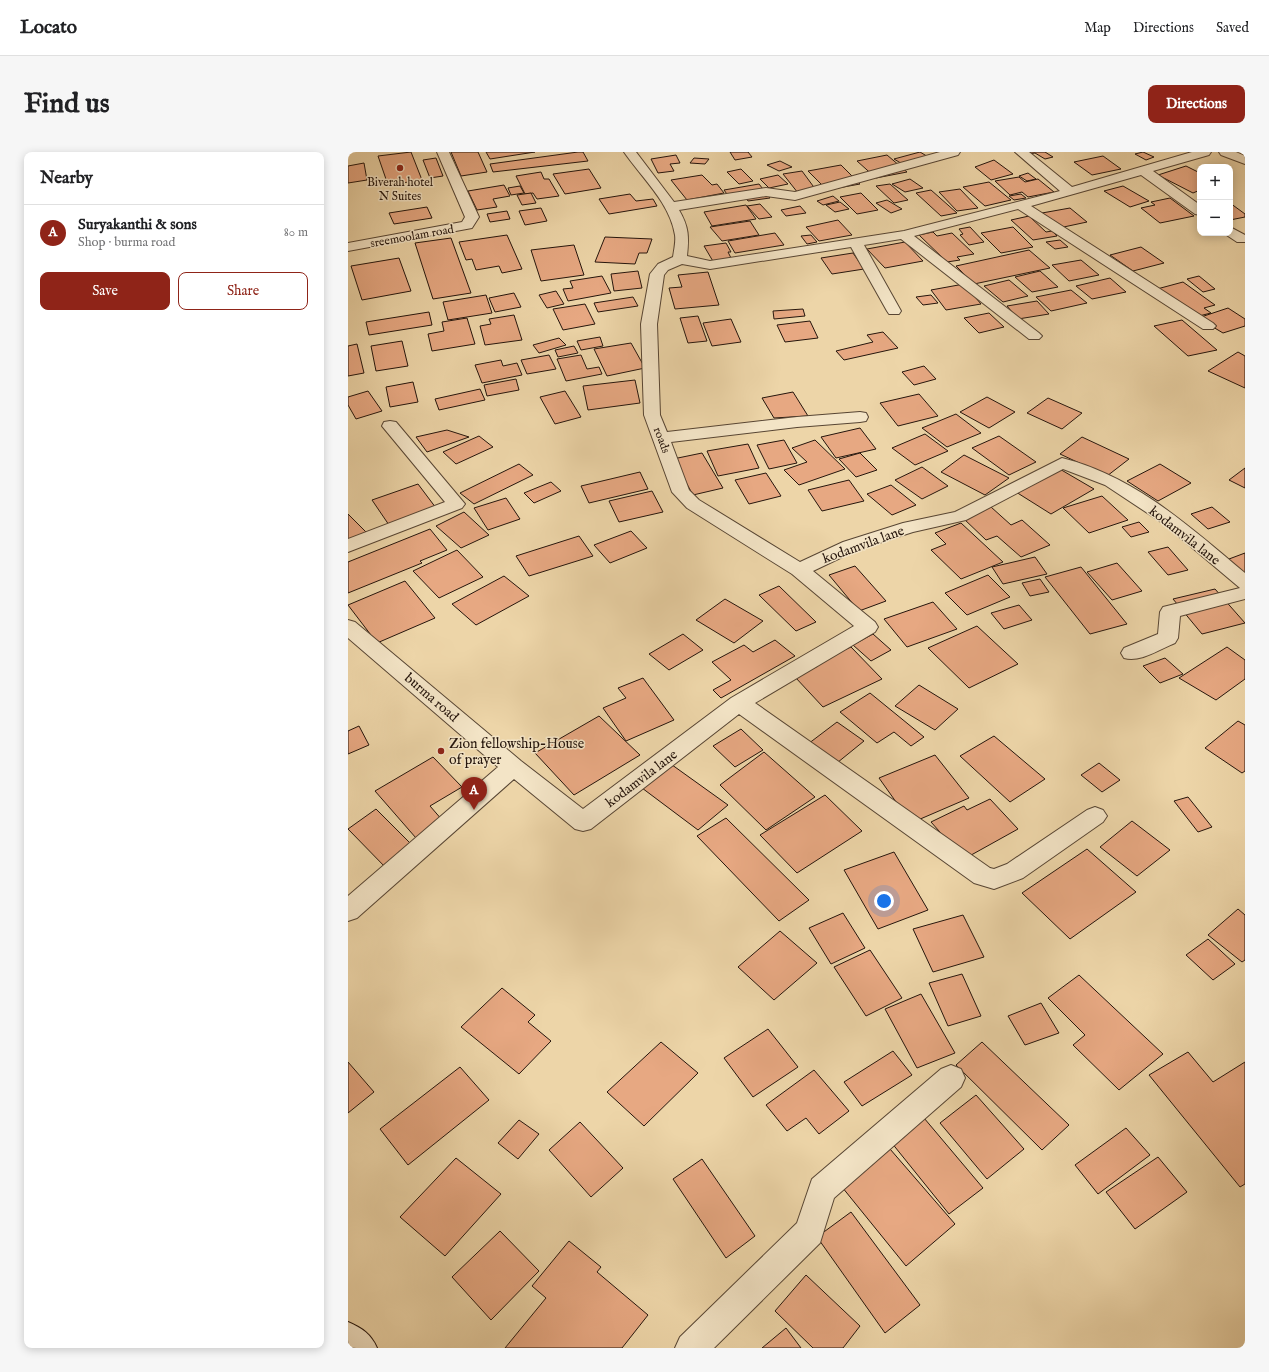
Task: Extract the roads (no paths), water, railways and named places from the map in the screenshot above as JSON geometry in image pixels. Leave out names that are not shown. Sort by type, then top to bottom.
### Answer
[{"type":"street","name":"sreemoolam road","points":[[348,247],[467,225],[472,217],[443,152]]},
{"type":"street","points":[[630,152],[670,207],[679,224],[682,236],[680,259],[710,265],[856,244],[904,235],[1144,172],[1205,152]]},
{"type":"street","points":[[670,207],[766,192],[773,192],[785,196],[795,196],[954,152]]},
{"type":"street","points":[[1021,152],[1070,192]]},
{"type":"street","points":[[1225,152],[1245,160]]},
{"type":"street","points":[[1144,172],[1197,209]]},
{"type":"street","points":[[1020,205],[1208,326]]},
{"type":"street","points":[[1233,233],[1242,240]]},
{"type":"street","points":[[904,235],[1034,336]]},
{"type":"street","points":[[856,244],[894,311]]},
{"type":"street","name":"roads","points":[[680,259],[663,267],[656,274],[649,324],[652,415],[681,492],[693,504],[799,570]]},
{"type":"street","points":[[661,438],[860,416]]},
{"type":"street","points":[[348,546],[456,504],[390,426]]},
{"type":"street","name":"kodamvila lane","points":[[562,804],[583,822],[739,703],[868,627],[799,570],[850,546],[909,527],[960,516],[1062,463],[1111,481],[1170,520],[1245,583]]},
{"type":"street","points":[[1131,653],[1168,638],[1170,612],[1245,593]]},
{"type":"street","name":"burma road","points":[[348,627],[512,767],[562,804]]},
{"type":"street","points":[[739,703],[983,876],[994,879],[1015,871],[1095,816]]},
{"type":"street","points":[[348,911],[512,767]]},
{"type":"street","points":[[691,1348],[809,1232],[822,1189],[951,1078]]},
{"type":"street","points":[[348,1338],[361,1348]]},
{"type":"place","name":"Biverah hotel N Suites","points":[[400,168]]},
{"type":"place","name":"Zion fellowship-House of prayer","points":[[441,751]]},
{"type":"place","name":"Suryakanthi & sons","points":[[474,810]]}]
